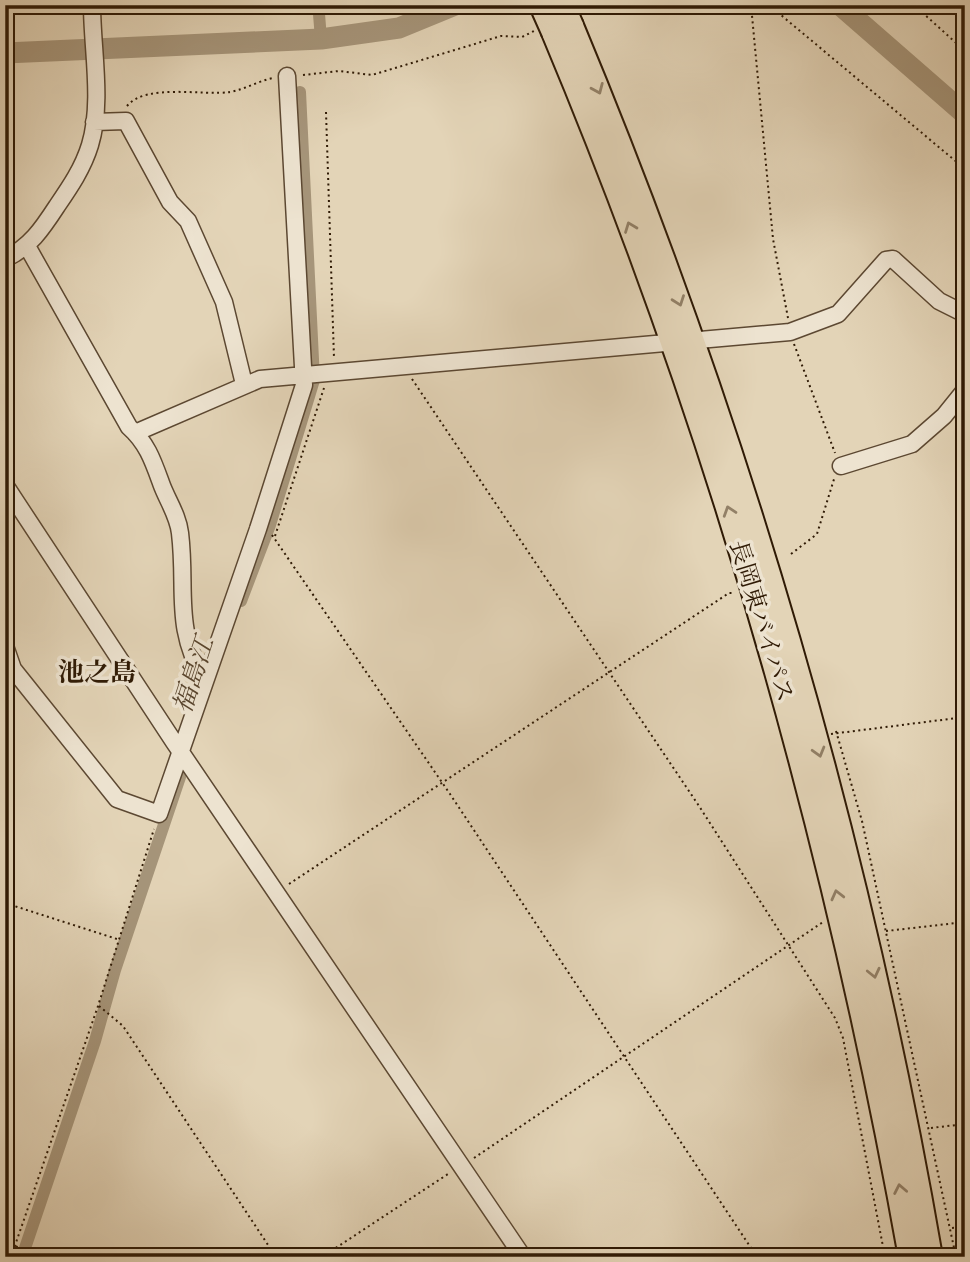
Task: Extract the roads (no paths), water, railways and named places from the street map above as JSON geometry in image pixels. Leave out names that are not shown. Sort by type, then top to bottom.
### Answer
[{"type":"highway","name":"長岡東バイパス","points":[[558,18],[627,159],[761,607],[841,909],[869,1034],[911,1257]]},
{"type":"highway","name":"長岡東バイパス","points":[[683,340],[771,577],[826,736],[842,834],[875,932],[888,1034],[930,1257]]},
{"type":"street","points":[[5,259],[27,246],[79,171],[91,143],[95,98],[92,6]]},
{"type":"street","points":[[5,646],[13,669],[117,799],[159,814],[258,529],[304,375],[287,76]]},
{"type":"street","points":[[93,122],[125,121],[170,202],[188,221],[224,302],[244,384]]},
{"type":"street","points":[[27,246],[129,427],[148,450],[180,532],[181,617],[196,666],[205,681]]},
{"type":"street","points":[[135,433],[260,379],[790,332],[838,314],[886,260],[893,259],[939,301],[965,314]]},
{"type":"street","points":[[841,466],[912,443],[944,416],[965,390]]},
{"type":"street","points":[[5,485],[523,1257]]},
{"type":"waterway","points":[[5,53],[321,39],[399,28],[455,5]]},
{"type":"waterway","points":[[840,5],[965,114]]},
{"type":"waterway","name":"福島江","points":[[319,14],[321,39]]},
{"type":"waterway","name":"福島江","points":[[241,601],[270,525],[314,380],[300,92]]},
{"type":"waterway","name":"福島江","points":[[22,1257],[180,777]]},
{"type":"district","name":"池之島","points":[[97,672]]}]
